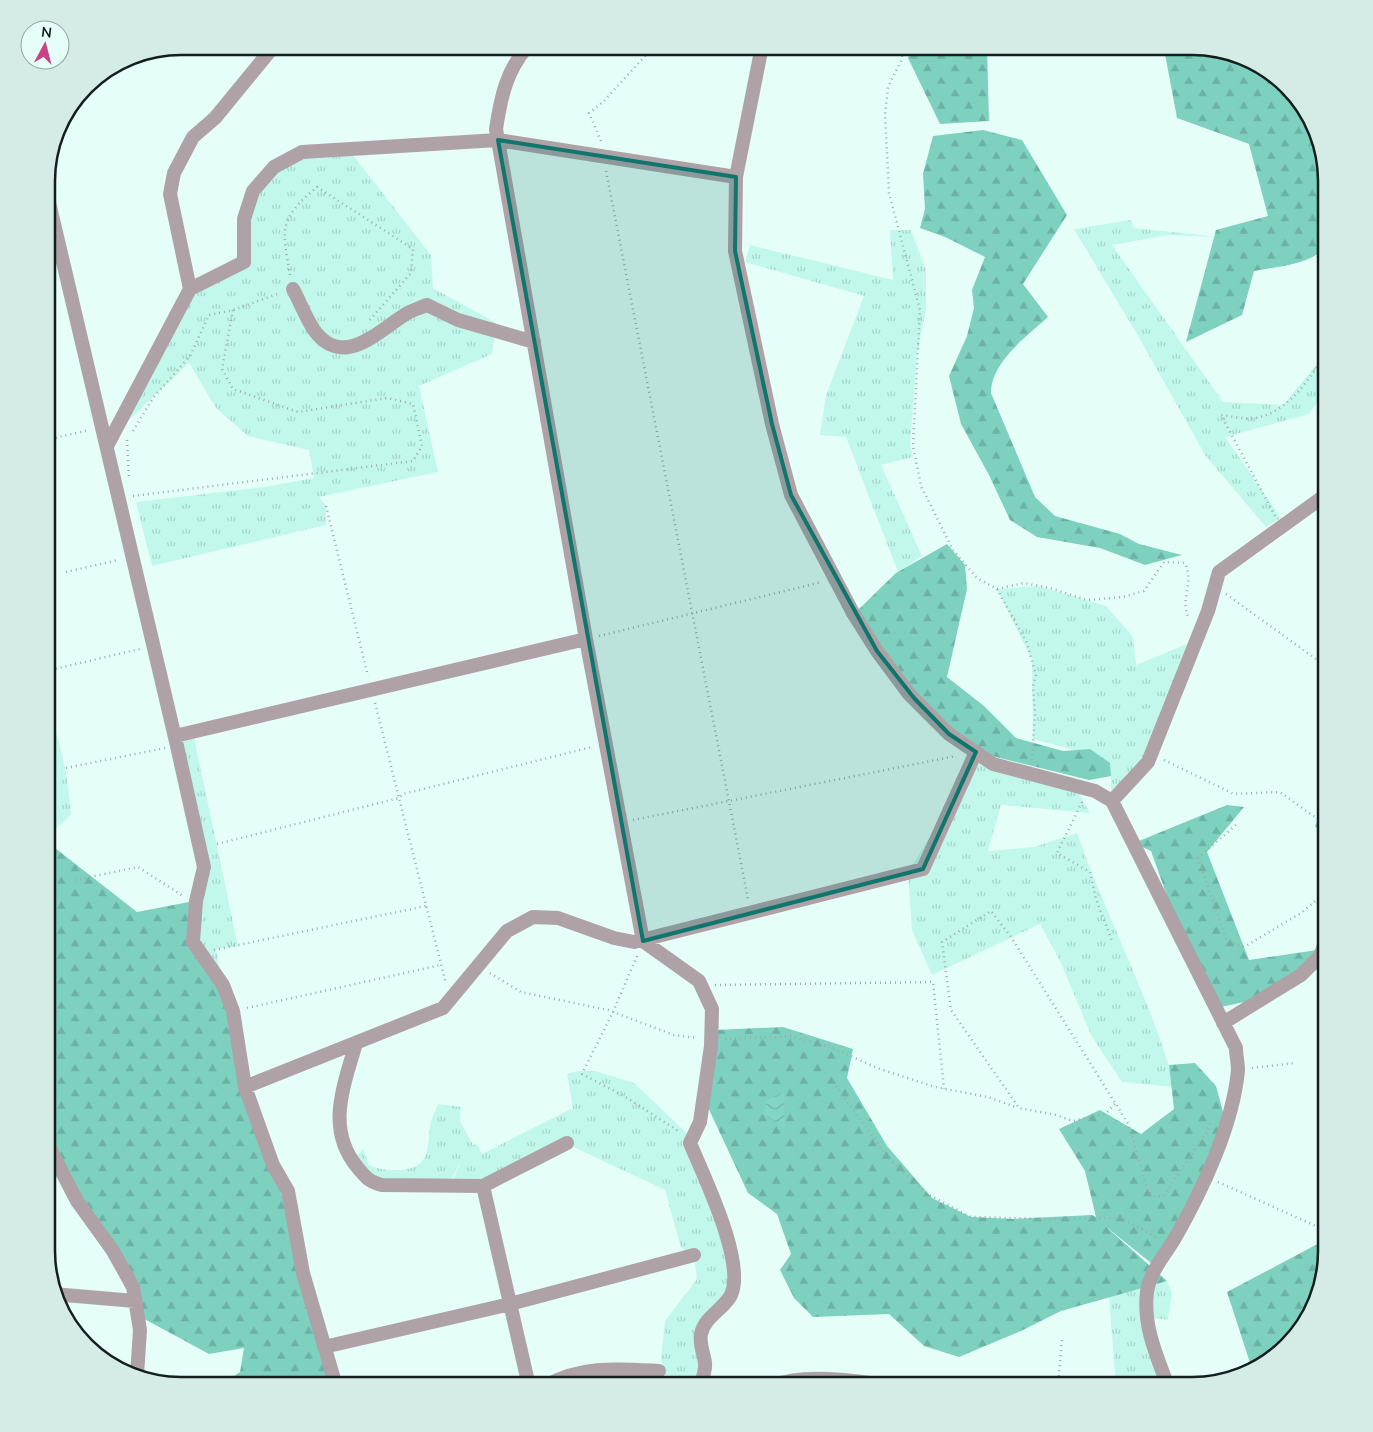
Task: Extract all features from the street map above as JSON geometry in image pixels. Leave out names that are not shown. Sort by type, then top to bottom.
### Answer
[{"type":"street","points":[[190,289],[170,194],[174,173],[193,137],[215,118],[267,55]]},
{"type":"street","points":[[522,55],[508,75],[502,92],[496,129],[586,639],[643,940],[699,981],[712,1009],[711,1040],[700,1122],[690,1143],[733,1253],[736,1275],[731,1296],[709,1317],[701,1334],[702,1352],[706,1365],[703,1377]]},
{"type":"street","points":[[760,55],[736,177],[735,252],[776,443],[791,495],[835,579],[877,650],[909,694],[949,734],[993,764],[1088,789],[1112,801],[1236,1048],[1238,1070],[1226,1122],[1205,1176],[1170,1245],[1154,1270],[1147,1292],[1149,1336],[1164,1377]]},
{"type":"street","points":[[107,446],[190,289],[244,262],[244,219],[253,191],[274,166],[302,152],[498,140],[736,177]]},
{"type":"street","points":[[55,231],[154,646],[204,867],[196,901],[193,942],[224,985],[233,1011],[245,1087],[273,1165],[288,1191],[303,1273],[333,1377]]},
{"type":"street","points":[[293,289],[315,331],[333,346],[351,348],[370,340],[407,313],[427,306],[458,320],[534,342]]},
{"type":"street","points":[[1112,801],[1148,762],[1200,629],[1219,572],[1318,501]]},
{"type":"street","points":[[176,741],[372,688],[586,639]]},
{"type":"street","points":[[245,1087],[443,1008],[507,931],[533,917],[558,918],[614,938],[634,942],[923,869],[976,752]]},
{"type":"street","points":[[1223,1022],[1301,975],[1318,958]]},
{"type":"street","points":[[356,1043],[340,1097],[339,1132],[351,1160],[370,1183],[382,1185],[483,1186],[567,1144]]},
{"type":"street","points":[[55,1159],[77,1202],[114,1251],[133,1287],[140,1330],[137,1369]]},
{"type":"street","points":[[483,1186],[527,1377]]},
{"type":"street","points":[[324,1347],[510,1304],[694,1255]]},
{"type":"street","points":[[63,1295],[135,1301]]},
{"type":"street","points":[[567,1377],[576,1373],[616,1369],[659,1371]]},
{"type":"path","points":[[646,55],[604,101],[589,113],[603,155],[750,912]]},
{"type":"path","points":[[902,55],[888,87],[885,115],[889,193],[920,310],[913,446],[921,486],[953,550],[977,578],[997,589],[1027,643],[1036,675],[1033,686],[1035,712],[1030,774]]},
{"type":"path","points":[[133,431],[153,398],[190,356],[209,315],[233,310],[293,289],[283,233],[295,205],[316,187],[413,250],[411,273],[365,325]]},
{"type":"path","points":[[119,498],[413,461],[422,446],[413,404],[387,398],[298,412],[233,389],[222,369],[233,310]]},
{"type":"path","points":[[1282,527],[1221,415],[1256,418],[1284,405],[1302,387],[1318,365]]},
{"type":"path","points":[[55,438],[102,427]]},
{"type":"path","points":[[119,498],[130,477],[127,439]]},
{"type":"path","points":[[326,506],[450,1001]]},
{"type":"path","points":[[66,572],[133,557]]},
{"type":"path","points":[[997,589],[1024,583],[1050,588],[1087,600],[1123,597],[1144,591],[1164,562],[1185,564],[1190,575],[1184,606],[1189,619],[1200,629]]},
{"type":"path","points":[[586,639],[835,579]]},
{"type":"path","points":[[1215,586],[1318,660]]},
{"type":"path","points":[[55,670],[154,646]]},
{"type":"path","points":[[66,768],[176,741]]},
{"type":"path","points":[[216,844],[399,798],[403,794],[606,744]]},
{"type":"path","points":[[629,821],[976,752]]},
{"type":"path","points":[[1151,753],[1234,794],[1280,792],[1318,819]]},
{"type":"path","points":[[1088,789],[1057,853],[1090,872],[1096,899],[1112,942]]},
{"type":"path","points":[[1236,825],[1198,858],[1227,941],[1244,947],[1301,913],[1318,899]]},
{"type":"path","points":[[75,880],[138,867],[179,895],[196,901]]},
{"type":"path","points":[[200,953],[426,906]]},
{"type":"path","points":[[1019,1108],[951,1010],[942,942],[991,911],[1011,937],[1129,1125],[1148,1192],[1155,1197],[1164,1195],[1206,1133],[1213,1116]]},
{"type":"path","points":[[643,940],[613,1012],[582,1074],[624,1096],[692,1138]]},
{"type":"path","points":[[233,1011],[441,964]]},
{"type":"path","points":[[478,967],[521,992],[613,1012],[674,1035],[711,1040],[791,1036],[831,1047],[877,1068],[944,1089],[988,1097],[1019,1108],[1056,1115],[1073,1121],[1106,1114],[1116,1104]]},
{"type":"path","points":[[701,985],[933,982],[944,1089]]},
{"type":"path","points":[[1238,1070],[1295,1063]]},
{"type":"path","points":[[836,1086],[888,1158],[929,1195],[971,1217],[1121,1218],[1170,1245]]},
{"type":"path","points":[[1205,1176],[1318,1227]]},
{"type":"path","points":[[1059,1377],[1062,1339]]},
{"type":"highlighted area","points":[[498,140],[736,177],[735,251],[772,424],[791,495],[877,651],[914,698],[949,734],[976,752],[923,869],[643,941]]},
{"type":"green space","points":[[909,55],[987,55],[989,121],[940,124],[908,58]]},
{"type":"green space","points":[[1165,55],[1216,57],[1248,68],[1275,86],[1297,111],[1311,141],[1318,173],[1318,254],[1293,264],[1254,271],[1242,315],[1186,342],[1216,230],[1268,216],[1249,144],[1177,118]]},
{"type":"green space","points":[[983,130],[1022,140],[1067,215],[1023,284],[1048,317],[1003,360],[993,382],[991,393],[1035,497],[1055,516],[1120,534],[1139,544],[1182,555],[1145,565],[1100,548],[1037,537],[1010,520],[989,475],[961,424],[949,376],[967,336],[974,308],[972,290],[985,257],[945,237],[920,228],[925,209],[923,174],[933,136]]},
{"type":"green space","points":[[348,149],[431,255],[433,288],[496,323],[492,354],[419,386],[438,472],[319,497],[326,506],[326,525],[152,566],[136,502],[264,487],[314,478],[309,450],[248,436],[216,408],[189,363],[112,436],[190,289],[237,256],[261,181],[319,151]]},
{"type":"green space","points":[[1131,220],[1134,228],[1220,237],[1168,235],[1112,245],[1223,402],[1283,405],[1318,363],[1318,401],[1309,414],[1225,437],[1281,518],[1266,527],[1205,455],[1137,334],[1074,229]]},
{"type":"green space","points":[[890,230],[911,230],[926,270],[926,310],[917,354],[910,445],[913,457],[881,465],[922,556],[898,572],[846,437],[820,435],[826,395],[864,296],[745,262],[750,245],[893,280]]},
{"type":"green space","points":[[947,544],[965,565],[967,589],[947,677],[984,706],[1016,738],[1063,751],[1090,749],[1110,763],[1111,776],[1089,780],[976,752],[914,698],[857,611],[896,573]]},
{"type":"green space","points":[[1038,586],[1106,606],[1133,637],[1136,665],[1187,644],[1148,762],[1111,792],[1111,776],[1103,758],[1033,739],[1032,660],[997,589]]},
{"type":"green space","points":[[55,728],[63,758],[71,815],[55,829]]},
{"type":"green space","points":[[194,737],[238,946],[216,949],[221,976],[193,942],[203,867],[176,739]]},
{"type":"green space","points":[[981,756],[1078,792],[1090,813],[1001,805],[988,851],[1034,847],[1077,833],[1154,1022],[1175,1087],[1122,1082],[1091,1035],[1061,963],[1040,924],[932,975],[912,930],[908,872]]},
{"type":"green space","points":[[1227,805],[1244,807],[1207,852],[1249,960],[1317,950],[1310,966],[1263,998],[1216,1008],[1183,941],[1151,851],[1134,843]]},
{"type":"green space","points":[[55,848],[137,912],[194,901],[193,942],[223,985],[254,1116],[282,1196],[329,1377],[232,1377],[240,1372],[244,1348],[209,1354],[137,1315],[127,1277],[55,1154]]},
{"type":"green space","points":[[783,1027],[853,1049],[847,1078],[887,1146],[932,1198],[971,1217],[1013,1219],[1092,1215],[1096,1217],[1085,1171],[1059,1129],[1100,1110],[1141,1134],[1174,1109],[1169,1065],[1195,1063],[1216,1086],[1226,1123],[1156,1267],[1104,1225],[1167,1281],[1061,1311],[1021,1331],[959,1357],[924,1346],[889,1314],[813,1317],[794,1298],[780,1270],[791,1254],[777,1214],[748,1193],[706,1103],[714,1030]]},
{"type":"green space","points":[[577,1071],[595,1071],[634,1083],[692,1138],[734,1283],[709,1317],[699,1377],[665,1375],[661,1359],[665,1321],[697,1279],[694,1255],[681,1248],[665,1190],[567,1144],[491,1185],[453,1180],[461,1161],[450,1182],[375,1184],[355,1159],[363,1149],[369,1165],[377,1168],[399,1170],[418,1165],[426,1155],[432,1120],[438,1104],[461,1107],[460,1121],[473,1145],[477,1144],[482,1154],[573,1108],[567,1074]]},
{"type":"green space","points":[[1318,1244],[1316,1275],[1305,1307],[1287,1334],[1275,1346],[1250,1363],[1227,1292]]},
{"type":"green space","points":[[1167,1281],[1172,1293],[1168,1320],[1149,1317],[1166,1377],[1115,1377],[1109,1297]]},
{"type":"water","points":[[784,1092],[785,1129],[764,1114],[767,1100]]}]
